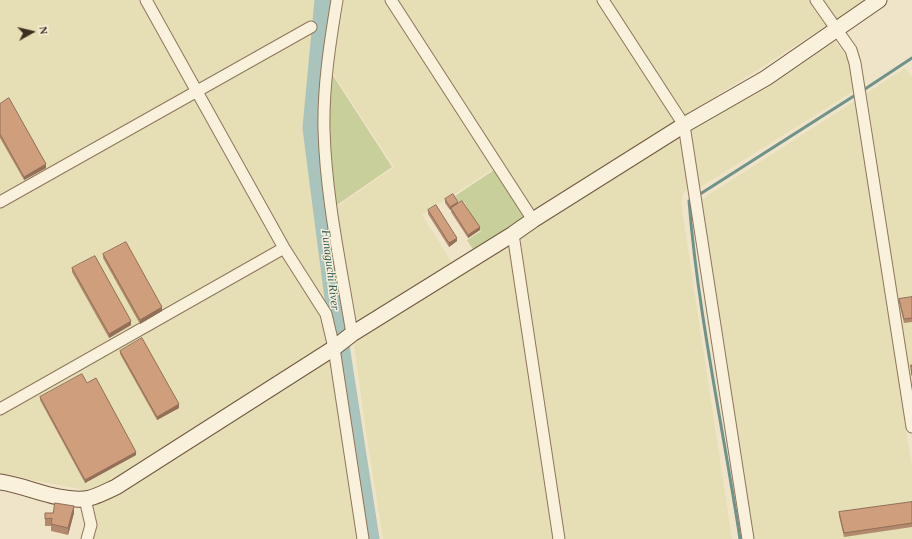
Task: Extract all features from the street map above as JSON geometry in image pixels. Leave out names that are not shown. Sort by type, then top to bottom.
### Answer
[{"type":"street","points":[[146,0],[284,248],[326,314],[334,348],[362,539]]},
{"type":"street","points":[[337,0],[327,58],[324,129],[328,193],[352,334]]},
{"type":"street","points":[[391,0],[533,220]]},
{"type":"street","points":[[603,0],[684,125],[748,539]]},
{"type":"street","points":[[816,0],[851,50],[855,63],[912,427]]},
{"type":"street","points":[[0,482],[12,483],[58,497],[85,499],[116,487],[334,348],[352,334],[533,220],[684,125],[766,78],[879,0]]},
{"type":"street","points":[[0,202],[311,27]]},
{"type":"street","points":[[513,234],[559,539]]},
{"type":"street","points":[[0,409],[284,248]]},
{"type":"street","points":[[85,499],[91,525],[87,539]]},
{"type":"shaded area","points":[[0,0],[332,0],[320,45],[314,110],[334,348],[363,539],[91,539],[95,529],[93,510],[80,489],[0,474]]},
{"type":"shaded area","points":[[342,0],[385,0],[493,169],[422,215],[453,264],[352,325],[335,208],[394,167],[332,72]]},
{"type":"shaded area","points":[[397,0],[599,0],[675,119],[675,122],[534,213]]},
{"type":"shaded area","points":[[610,0],[812,0],[825,20],[826,26],[685,116]]},
{"type":"shaded area","points":[[822,0],[862,0],[864,3],[836,22]]},
{"type":"shaded area","points":[[835,41],[850,62],[855,90],[699,188],[691,128]]},
{"type":"shaded area","points":[[905,68],[912,77],[912,399],[867,93]]},
{"type":"shaded area","points":[[855,101],[860,125],[912,468],[912,539],[753,539],[702,199]]},
{"type":"shaded area","points":[[674,137],[679,138],[682,143],[689,186],[683,194],[681,203],[732,539],[564,539],[521,243],[523,235]]},
{"type":"shaded area","points":[[504,246],[510,246],[555,539],[383,539],[354,343]]},
{"type":"green space","points":[[332,74],[392,167],[334,207],[329,113]]},
{"type":"green space","points":[[494,170],[525,218],[474,251],[467,240],[481,231],[464,202],[460,204],[455,196]]},
{"type":"building","points":[[9,98],[46,164],[24,177],[0,134],[0,104]]},
{"type":"building","points":[[453,194],[458,202],[450,207],[445,199]]},
{"type":"building","points":[[462,201],[480,227],[468,235],[451,208]]},
{"type":"building","points":[[436,205],[457,238],[449,243],[428,210]]},
{"type":"building","points":[[126,242],[162,307],[140,320],[103,254]]},
{"type":"building","points":[[95,256],[131,321],[109,334],[72,268]]},
{"type":"building","points":[[912,297],[912,318],[904,319],[899,299]]},
{"type":"building","points":[[142,338],[179,404],[157,417],[120,351]]},
{"type":"building","points":[[82,374],[87,383],[96,378],[136,452],[85,480],[40,397]]},
{"type":"building","points":[[912,502],[912,523],[844,533],[839,512]]},
{"type":"building","points":[[55,503],[74,506],[68,528],[51,524],[52,518],[45,519],[45,513],[53,513]]},
{"type":"waterway","name":"Funaguchi River","points":[[324,0],[312,128],[341,352],[370,539]]},
{"type":"waterway","points":[[862,91],[912,58]]},
{"type":"waterway","points":[[697,196],[857,94]]},
{"type":"waterway","points":[[692,199],[689,201],[698,286],[740,539]]}]
